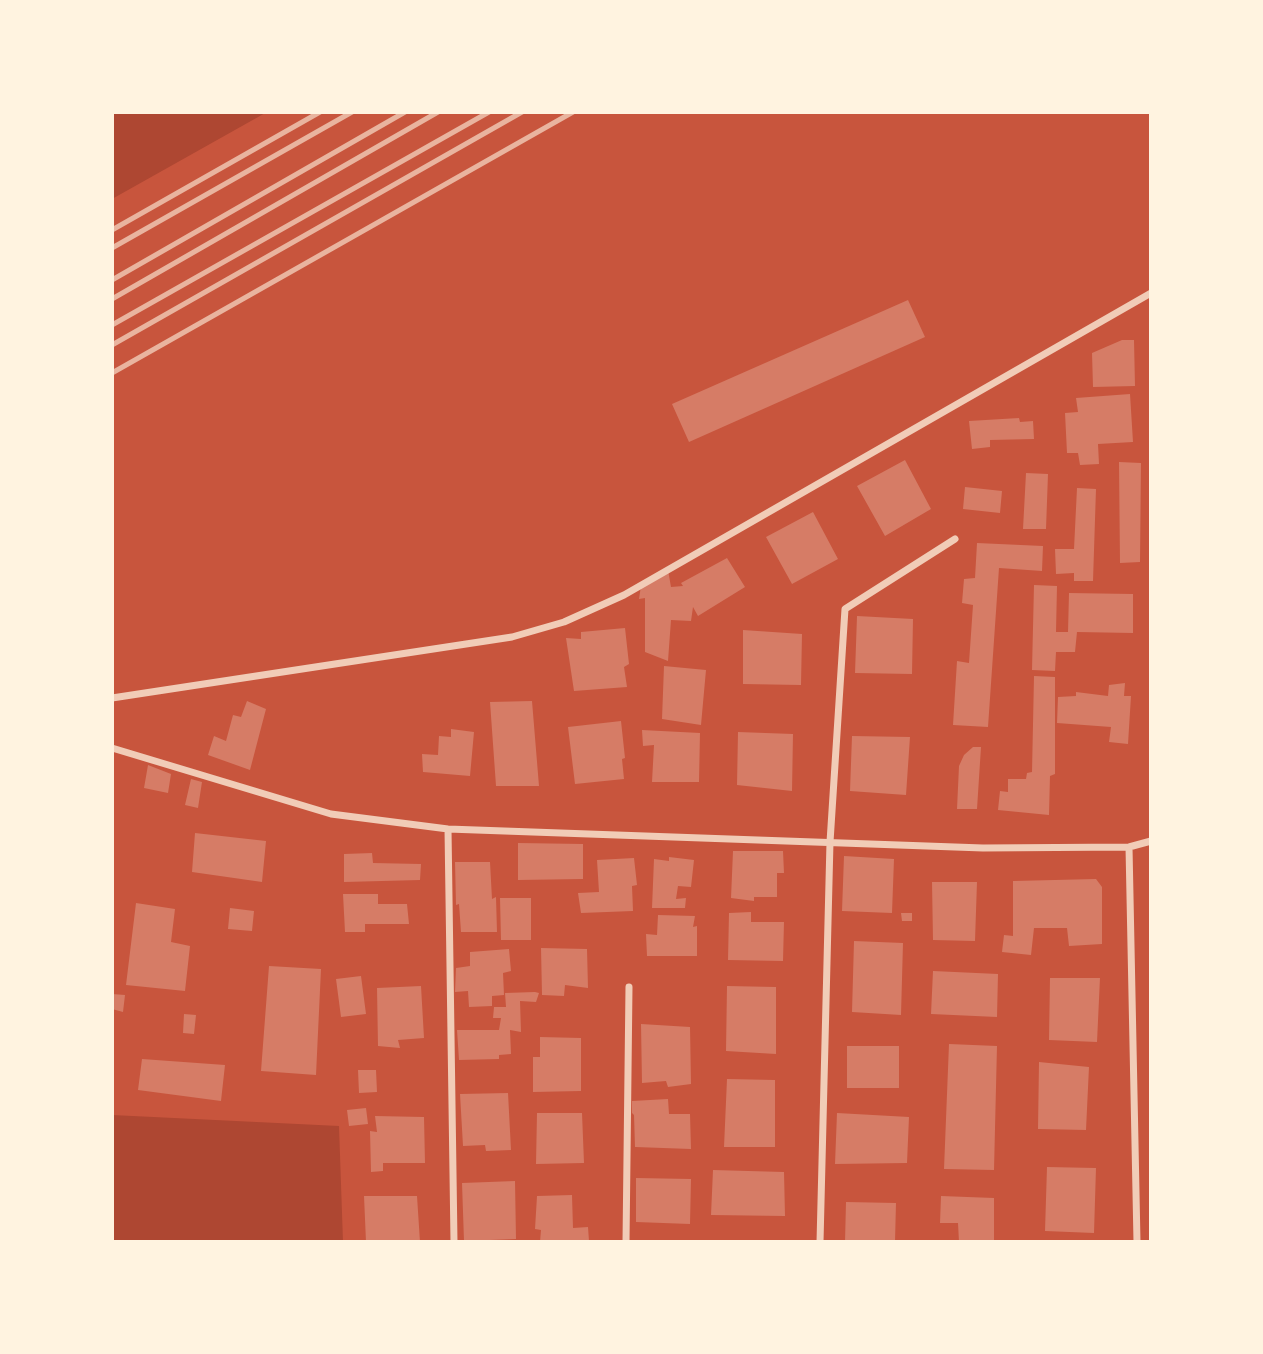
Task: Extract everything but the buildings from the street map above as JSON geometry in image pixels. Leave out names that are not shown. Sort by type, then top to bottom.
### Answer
[{"type":"street","points":[[112,698],[512,637],[564,622],[624,595],[1151,293]]},
{"type":"street","points":[[820,1242],[830,842],[845,609],[955,539]]},
{"type":"street","points":[[112,748],[331,814],[448,829],[983,848],[1129,847],[1151,841]]},
{"type":"street","points":[[448,829],[454,1242]]},
{"type":"street","points":[[1129,847],[1137,1242]]},
{"type":"street","points":[[626,1242],[629,987]]},
{"type":"shaded area","points":[[112,112],[267,112],[112,199]]},
{"type":"shaded area","points":[[112,1115],[339,1126],[343,1242],[112,1242]]},
{"type":"railway","points":[[112,230],[320,112]]},
{"type":"railway","points":[[112,248],[352,112]]},
{"type":"railway","points":[[112,280],[405,112]]},
{"type":"railway","points":[[112,299],[438,112]]},
{"type":"railway","points":[[112,325],[489,112]]},
{"type":"railway","points":[[112,345],[522,112]]},
{"type":"railway","points":[[112,373],[573,112]]}]
